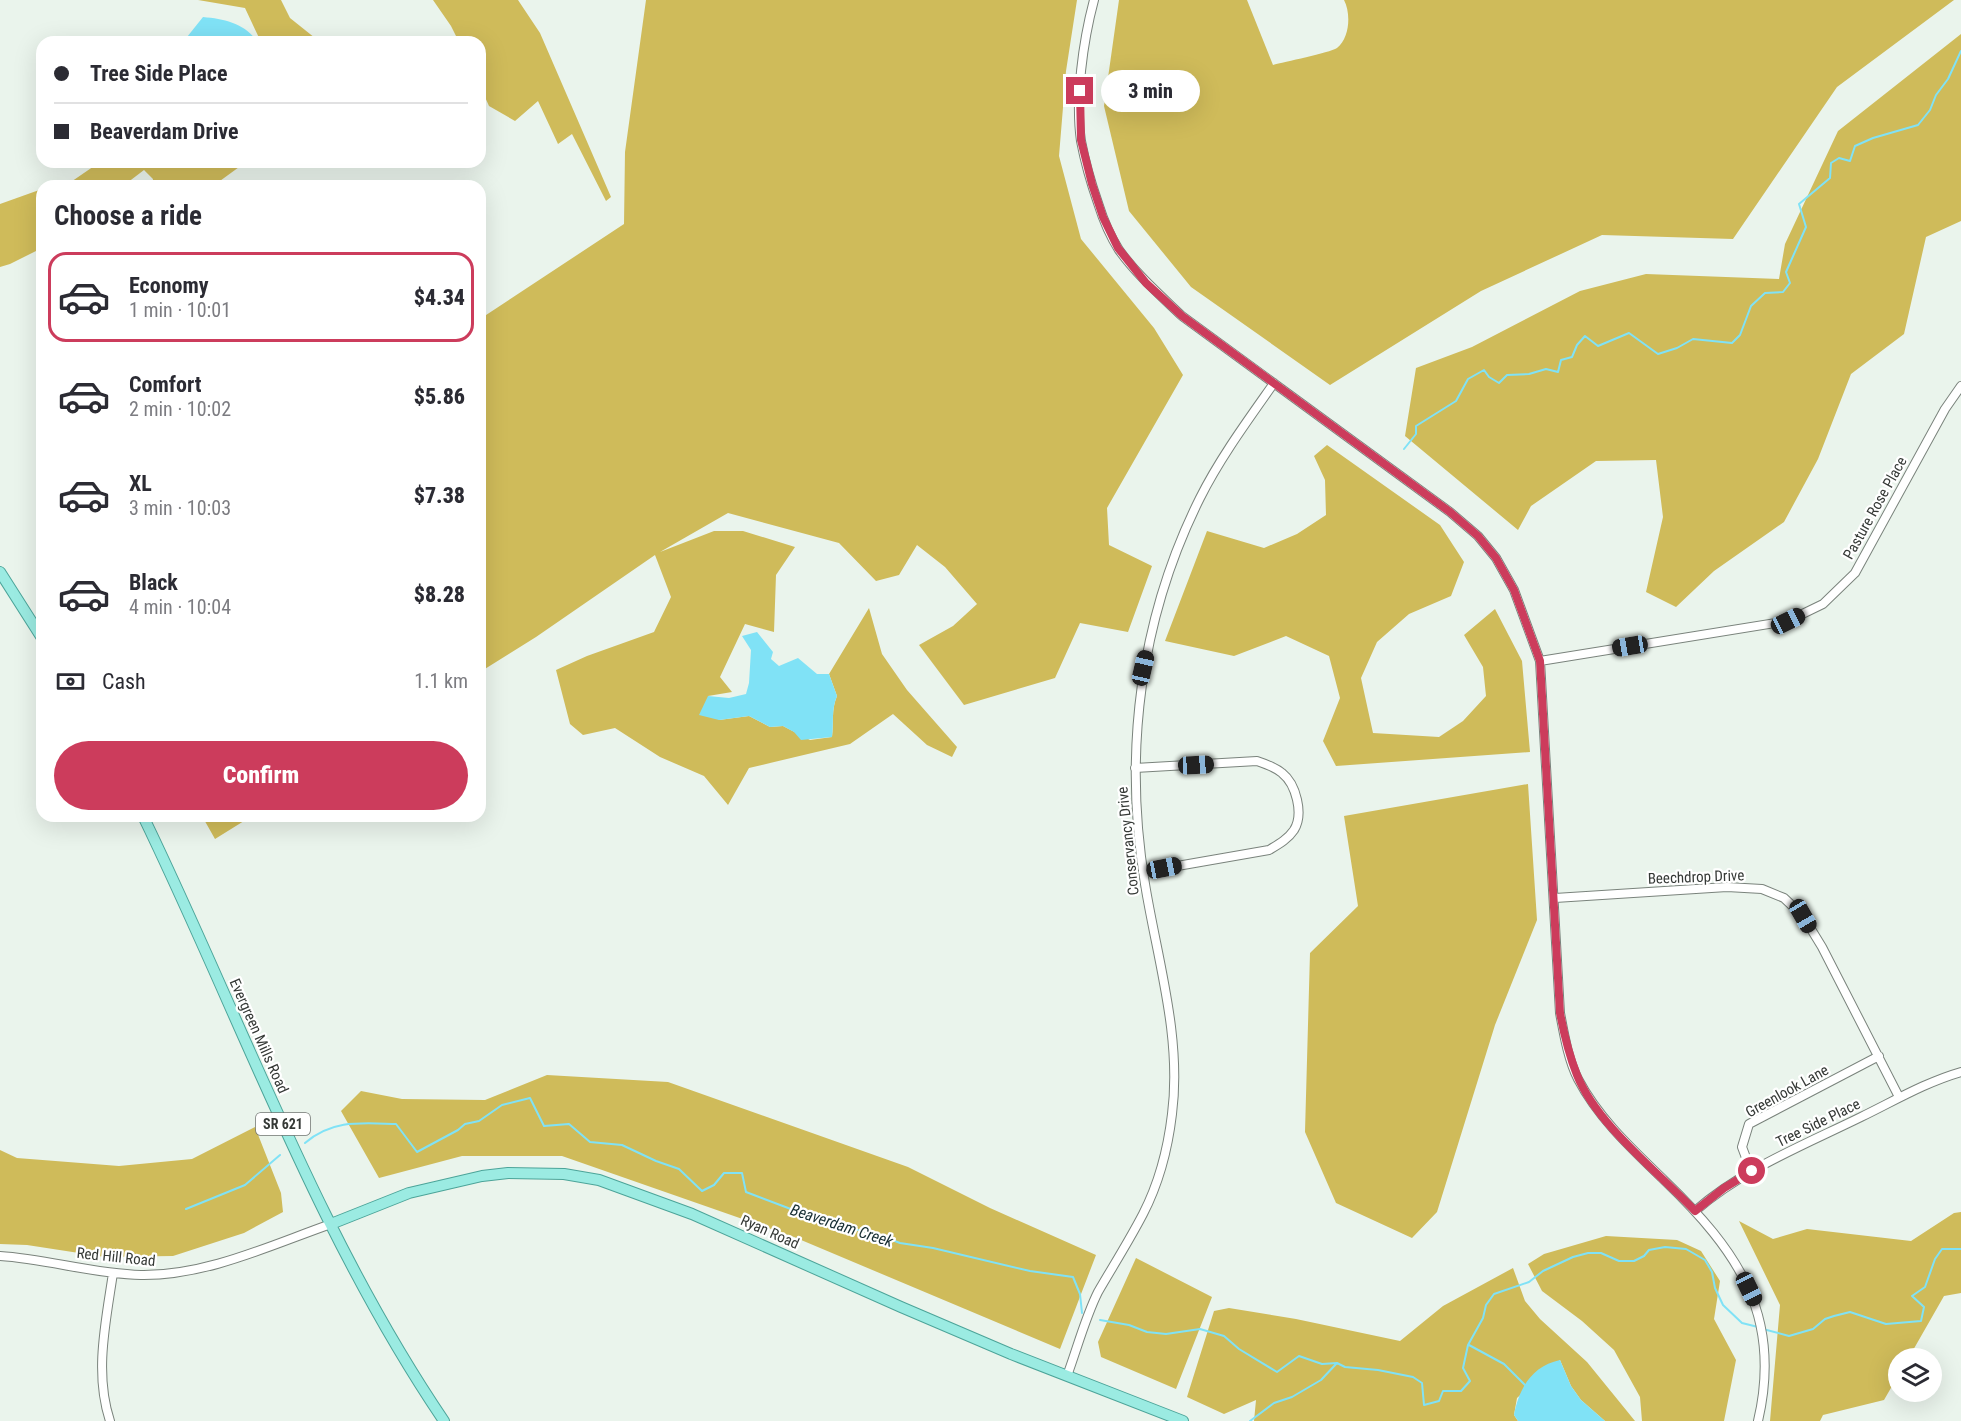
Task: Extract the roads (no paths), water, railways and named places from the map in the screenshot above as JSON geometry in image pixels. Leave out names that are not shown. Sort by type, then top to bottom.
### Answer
[{"type":"main road","points":[[0,572],[36,629]]},
{"type":"main road","name":"Evergreen Mills Road","points":[[146,822],[288,1138],[331,1224],[417,1381],[444,1421]]},
{"type":"main road","name":"Ryan Road","points":[[331,1224],[409,1193],[482,1176],[508,1173],[564,1174],[599,1180],[692,1214],[911,1312],[1183,1421]]},
{"type":"street","points":[[1094,0],[1081,79],[1081,140],[1103,217],[1118,248],[1146,283],[1182,316],[1441,505],[1478,536],[1496,558],[1514,590],[1540,661],[1560,1013],[1566,1042],[1577,1077],[1598,1110],[1622,1139],[1695,1211],[1737,1264],[1755,1300],[1763,1335],[1765,1383],[1758,1421]]},
{"type":"street","name":"Conservancy Drive","points":[[1067,1376],[1097,1294],[1141,1219],[1156,1183],[1165,1154],[1173,1112],[1172,1040],[1137,830],[1136,732],[1143,668],[1160,599],[1200,498],[1221,461],[1274,383]]},
{"type":"street","name":"Pasture Rose Place","points":[[1540,661],[1788,621],[1823,604],[1855,573],[1945,409],[1961,386]]},
{"type":"street","points":[[1136,768],[1257,761],[1284,774],[1299,808],[1298,822],[1293,831],[1282,843],[1269,850],[1143,872]]},
{"type":"street","name":"Beechdrop Drive","points":[[1555,898],[1727,887],[1762,889],[1784,898],[1803,916],[1899,1097]]},
{"type":"street","name":"Greenlook Lane","points":[[1752,1171],[1742,1147],[1749,1124],[1879,1056]]},
{"type":"street","name":"Tree Side Place","points":[[1695,1211],[1724,1188],[1752,1171],[1899,1097],[1961,1072]]},
{"type":"street","name":"Red Hill Road","points":[[0,1256],[113,1273],[154,1275],[196,1270],[331,1224]]},
{"type":"street","points":[[110,1421],[103,1391],[102,1349],[113,1273]]},
{"type":"water","points":[[203,17],[234,23],[253,36],[188,36]]},
{"type":"water","points":[[757,632],[773,652],[771,659],[779,666],[798,658],[817,674],[829,674],[837,696],[833,711],[832,737],[801,740],[794,732],[783,726],[770,727],[749,716],[719,720],[699,715],[708,696],[729,698],[746,694],[751,650],[742,636]]},
{"type":"water","points":[[1560,1360],[1571,1386],[1581,1400],[1605,1421],[1518,1421],[1514,1415],[1523,1387],[1542,1367]]},
{"type":"waterway","points":[[1404,449],[1416,434],[1416,426],[1456,401],[1468,379],[1484,370],[1489,377],[1499,383],[1507,375],[1529,374],[1546,369],[1558,372],[1561,360],[1572,357],[1577,345],[1585,336],[1598,346],[1629,333],[1658,354],[1677,348],[1693,339],[1732,343],[1740,335],[1751,306],[1765,293],[1783,292],[1790,283],[1786,272],[1806,227],[1799,204],[1830,178],[1831,163],[1839,158],[1850,161],[1855,146],[1873,138],[1918,125],[1930,110],[1961,51]]},
{"type":"waterway","name":"Beaverdam Creek","points":[[305,1143],[316,1135],[337,1126],[360,1123],[396,1124],[417,1152],[465,1124],[479,1121],[502,1105],[530,1098],[544,1126],[569,1124],[590,1142],[622,1145],[679,1169],[702,1191],[714,1185],[724,1173],[742,1173],[746,1192],[833,1225],[877,1234],[900,1243],[933,1248],[1030,1271],[1073,1277],[1080,1294],[1082,1313]]},
{"type":"waterway","name":"Beaverdam Creek","points":[[186,1209],[245,1185],[280,1155]]},
{"type":"waterway","name":"Beaverdam Creek","points":[[1100,1320],[1129,1325],[1147,1332],[1166,1334],[1200,1329],[1224,1336],[1239,1349],[1277,1372],[1299,1356],[1322,1364],[1337,1363],[1345,1367],[1378,1370],[1413,1377],[1422,1383],[1424,1405],[1439,1401],[1443,1391],[1461,1391],[1470,1381],[1463,1368],[1468,1345],[1483,1318],[1486,1305],[1494,1294],[1529,1282],[1543,1271],[1573,1257],[1588,1253],[1601,1253],[1619,1261],[1634,1261],[1644,1256],[1649,1250],[1665,1247],[1686,1249],[1705,1260],[1712,1272],[1715,1288],[1723,1305],[1742,1323],[1758,1327]]},
{"type":"waterway","name":"Beaverdam Creek","points":[[1763,1329],[1789,1336],[1813,1329],[1825,1319],[1850,1312],[1886,1324],[1921,1321],[1924,1307],[1912,1296],[1925,1287],[1935,1259],[1942,1249],[1961,1249]]},
{"type":"waterway","points":[[1469,1345],[1504,1364],[1525,1385]]},
{"type":"waterway","points":[[1250,1421],[1274,1403],[1292,1397],[1321,1380],[1337,1363]]}]
